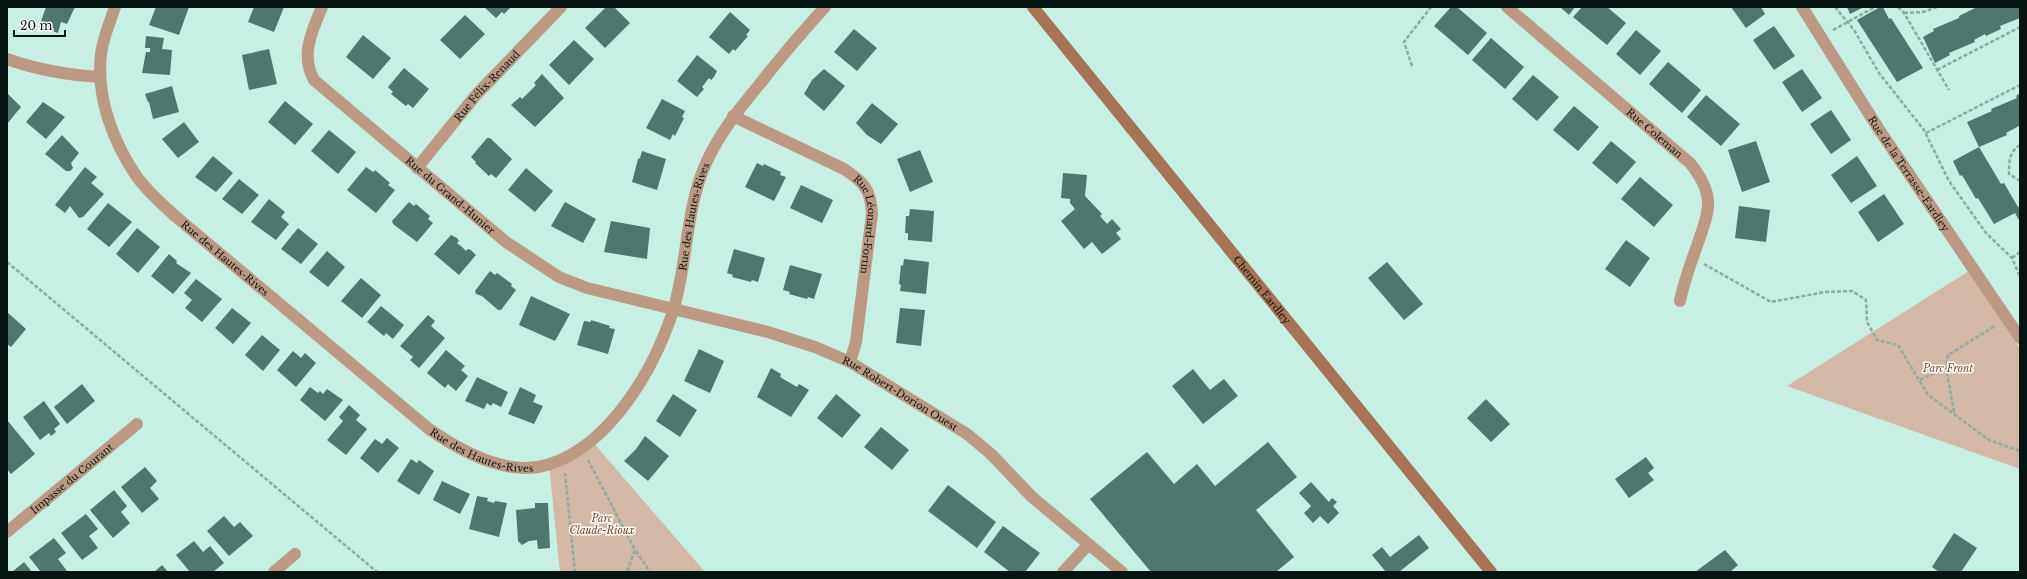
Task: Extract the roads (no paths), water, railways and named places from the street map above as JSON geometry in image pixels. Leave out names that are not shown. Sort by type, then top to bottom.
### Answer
[{"type":"main road","name":"Chemin Eardley","points":[[1033,7],[1491,572]]},
{"type":"street","name":"Rue des Hautes-Rives","points":[[115,7],[101,53],[100,77],[108,118],[116,137],[138,177],[152,194],[175,216],[429,429],[448,442],[469,453],[505,465],[525,467],[549,465],[582,448],[608,424],[640,383],[661,342],[673,310],[697,187],[717,141],[734,116],[794,42],[826,7]]},
{"type":"street","name":"Rue du Grand-Hunier","points":[[322,7],[307,48],[306,59],[308,71],[314,80],[506,242],[559,277],[587,288],[673,310]]},
{"type":"street","name":"Rue Félix-Renaud","points":[[417,168],[476,95],[561,7]]},
{"type":"street","name":"Rue Coleman","points":[[1507,7],[1690,163],[1699,174],[1706,189],[1708,202],[1706,218],[1683,284],[1680,301]]},
{"type":"street","name":"Rue de la Terrasse-Eardley","points":[[1802,7],[1822,36],[1878,128],[2020,338]]},
{"type":"street","points":[[7,59],[70,76],[100,77]]},
{"type":"street","name":"Rue Léonard-Fortin","points":[[734,116],[844,168],[858,178],[867,188],[872,199],[872,214],[856,342],[850,362]]},
{"type":"street","name":"Rue Robert-Dorion Ouest","points":[[673,310],[768,332],[815,347],[850,362],[967,434],[991,454],[1032,497],[1122,572]]},
{"type":"street","name":"Impasse du Courant","points":[[7,532],[137,424]]},
{"type":"street","points":[[1063,572],[1088,545]]},
{"type":"street","points":[[274,572],[295,554]]},
{"type":"park label","name":"Parc Front","points":[[1948,368]]},
{"type":"park label","name":"Parc Claude-Rioux","points":[[602,524]]}]
